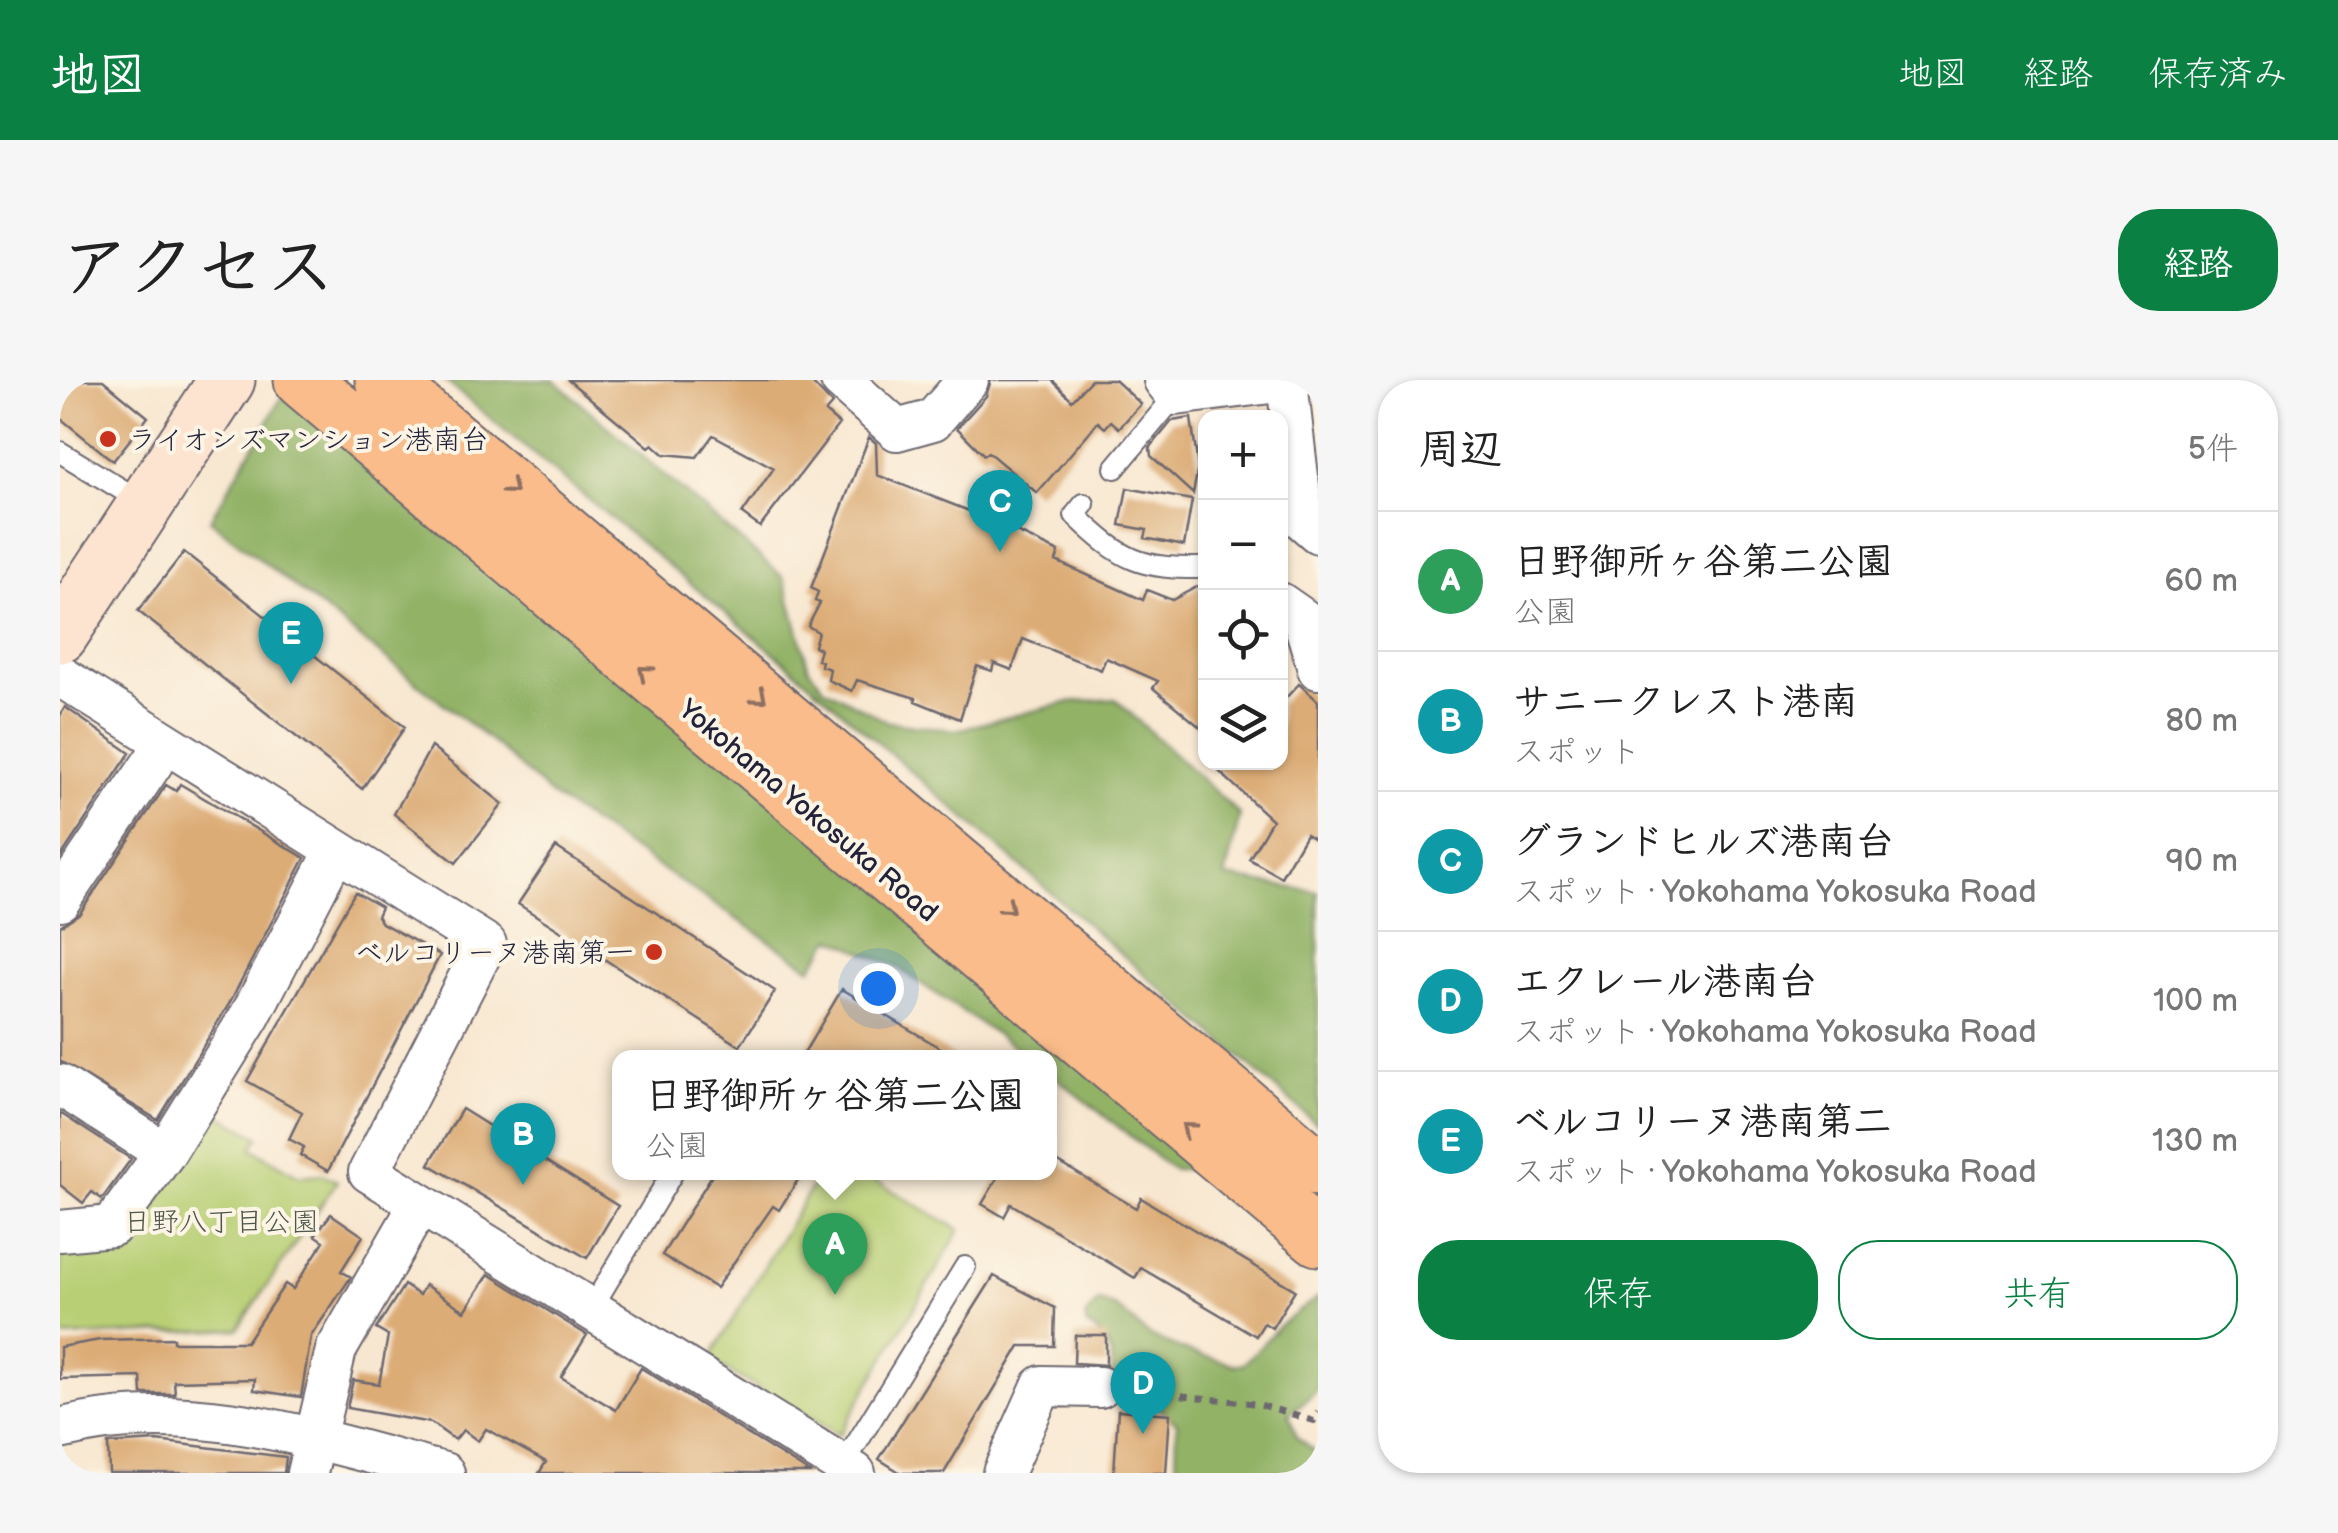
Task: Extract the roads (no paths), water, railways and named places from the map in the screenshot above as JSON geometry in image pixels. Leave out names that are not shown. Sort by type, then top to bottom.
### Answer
[{"type":"highway","name":"Yokohama Yokosuka Road","points":[[302,380],[1318,1238]]},
{"type":"highway","name":"Yokohama Yokosuka Road","points":[[383,380],[1316,1167]]},
{"type":"street","points":[[841,380],[896,430],[934,420],[968,380]]},
{"type":"street","points":[[1170,388],[1290,381],[1304,520],[1318,533]]},
{"type":"street","points":[[60,635],[217,395]]},
{"type":"street","points":[[1288,608],[1304,619],[1318,669]]},
{"type":"street","points":[[60,676],[486,944],[370,1172],[849,1469]]},
{"type":"street","points":[[60,900],[166,743]]},
{"type":"street","points":[[60,1231],[112,1226],[165,1153],[250,1016],[335,852]]},
{"type":"street","points":[[60,1085],[165,1153]]},
{"type":"street","points":[[310,1456],[336,1350],[420,1204]]},
{"type":"street","points":[[1003,1473],[1042,1386],[1100,1388]]},
{"type":"street","points":[[60,1429],[85,1422],[207,1417],[310,1456],[444,1473]]},
{"type":"lane","points":[[1115,468],[1170,388]]},
{"type":"lane","points":[[60,452],[146,504]]},
{"type":"lane","points":[[1084,504],[1075,515],[1108,546],[1152,569],[1198,568]]},
{"type":"lane","points":[[591,1309],[667,1180]]},
{"type":"lane","points":[[849,1469],[965,1267]]},
{"type":"place","name":"ライオンズマンション港南台","points":[[108,439]]},
{"type":"place","name":"グランドヒルズ港南台","points":[[1000,552]]},
{"type":"place","name":"ベルコリーヌ港南第二","points":[[291,684]]},
{"type":"place","name":"ベルコリーヌ港南第一","points":[[654,952]]},
{"type":"place","name":"サニークレスト港南","points":[[523,1185]]},
{"type":"place","name":"日野御所ヶ谷第二公園","points":[[835,1295]]},
{"type":"place","name":"エクレール港南台","points":[[1143,1434]]},
{"type":"park label","name":"日野八丁目公園","points":[[221,1221]]}]
